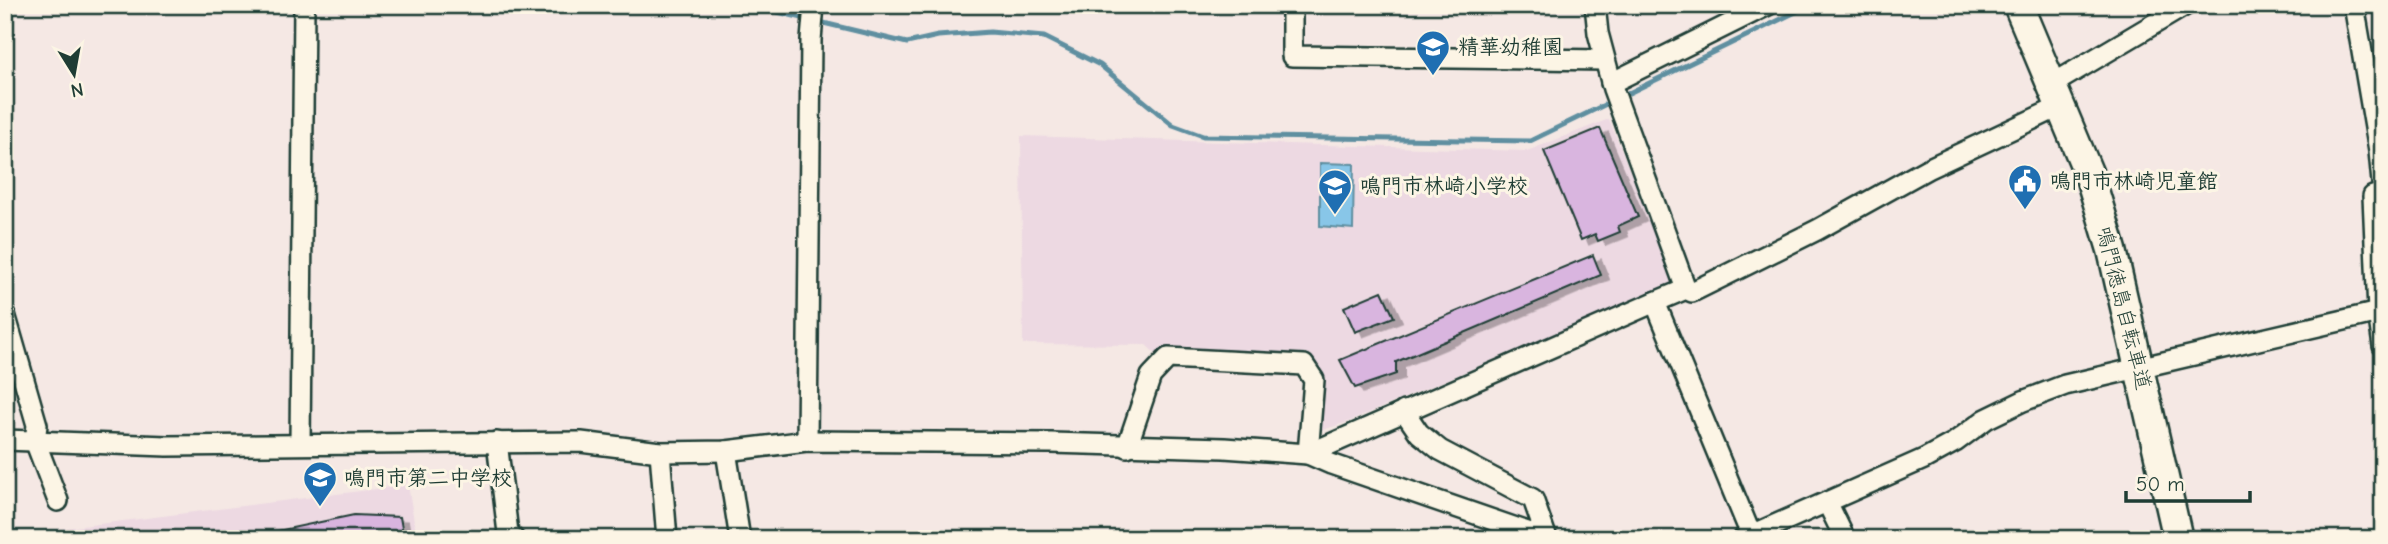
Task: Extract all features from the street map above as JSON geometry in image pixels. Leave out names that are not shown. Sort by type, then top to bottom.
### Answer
[{"type":"main road","name":"鳴門徳島自転車道","points":[[2018,5],[2090,177],[2112,250],[2178,539]]},
{"type":"street","points":[[300,444],[304,5]]},
{"type":"street","points":[[807,441],[811,40],[814,5]]},
{"type":"street","points":[[1292,5],[1292,56],[1604,61]]},
{"type":"street","points":[[1595,5],[1604,61],[1621,113],[1686,289],[1692,292],[1817,230],[2056,95],[2186,5]]},
{"type":"street","points":[[1612,86],[1768,5]]},
{"type":"street","points":[[2354,5],[2381,151],[2383,193],[2373,196],[2383,346]]},
{"type":"street","points":[[1307,454],[1686,289]]},
{"type":"street","points":[[1655,302],[1747,537],[1924,459],[1955,443],[1986,419],[2065,385],[2380,312]]},
{"type":"street","points":[[5,314],[37,425],[35,441],[58,501]]},
{"type":"street","points":[[1127,447],[1152,376],[1168,358],[1304,365],[1314,380],[1307,454]]},
{"type":"street","points":[[1404,411],[1419,433],[1440,450],[1533,499],[1548,539]]},
{"type":"street","points":[[5,440],[167,446],[581,442],[660,452],[726,450],[807,441],[1224,448],[1307,454],[1548,539]]},
{"type":"street","points":[[497,442],[508,533],[514,539]]},
{"type":"street","points":[[726,450],[740,539]]},
{"type":"street","points":[[660,452],[667,539]]},
{"type":"street","points":[[1827,502],[1845,539]]},
{"type":"shaded area","name":"鳴門市林崎小学校","points":[[1609,119],[1675,282],[1348,422],[1316,432],[1306,358],[1157,355],[1146,345],[1023,344],[1021,136],[1527,151]]},
{"type":"shaded area","name":"鳴門市第二中学校","points":[[408,485],[417,539],[8,539],[51,530]]},
{"type":"water","points":[[1320,163],[1354,164],[1353,229],[1320,226]]},
{"type":"building","points":[[1600,128],[1638,217],[1618,226],[1620,232],[1598,241],[1595,234],[1581,240],[1544,151]]},
{"type":"building","points":[[1593,255],[1601,275],[1396,362],[1396,374],[1355,388],[1340,360]]},
{"type":"building","points":[[1382,291],[1394,317],[1355,332],[1344,307]]},
{"type":"building","points":[[354,515],[400,517],[404,539],[263,539],[263,534]]},
{"type":"waterway","points":[[748,5],[907,43],[938,36],[990,32],[1044,37],[1100,65],[1173,125],[1203,136],[1530,141],[1810,5]]},
{"type":"place","name":"精華幼稚園","points":[[1433,77]]},
{"type":"place","name":"鳴門市林崎児童館","points":[[2025,211]]},
{"type":"place","name":"鳴門市林崎小学校","points":[[1335,216]]},
{"type":"place","name":"鳴門市第二中学校","points":[[320,508]]}]
